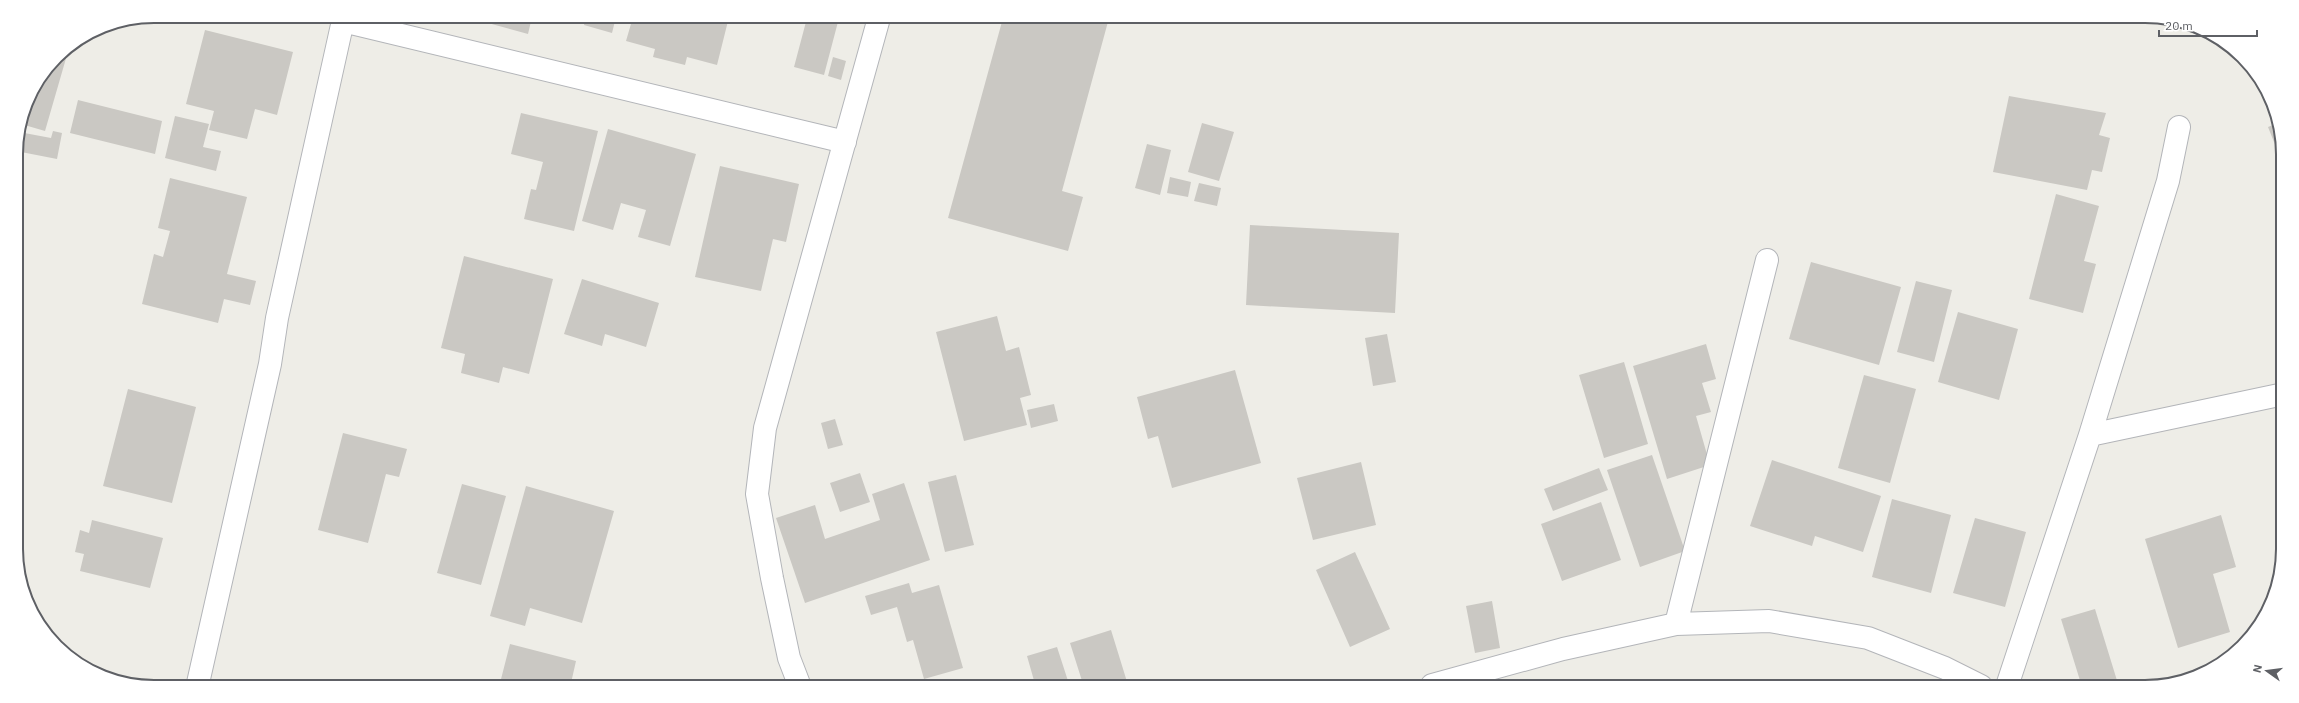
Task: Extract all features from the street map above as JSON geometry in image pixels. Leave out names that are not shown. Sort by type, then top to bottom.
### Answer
[{"type":"street","points":[[198,680],[270,364],[277,318],[342,23]]},
{"type":"street","points":[[363,23],[845,142]]},
{"type":"street","points":[[797,680],[789,658],[772,578],[757,494],[765,428],[878,23]]},
{"type":"street","points":[[2009,680],[2090,435],[2168,181],[2180,127]]},
{"type":"street","points":[[1676,624],[1767,260]]},
{"type":"street","points":[[2090,435],[2276,396]]},
{"type":"street","points":[[1450,680],[1563,649],[1676,624],[1769,621],[1868,638],[1945,668],[1969,680]]},
{"type":"building","points":[[488,23],[531,23],[528,34]]},
{"type":"building","points":[[584,23],[614,23],[612,33],[584,25]]},
{"type":"building","points":[[631,23],[728,23],[717,65],[687,57],[685,65],[653,57],[655,49],[626,41]]},
{"type":"building","points":[[806,23],[838,23],[824,75],[794,67]]},
{"type":"building","points":[[1002,23],[1108,23],[1062,191],[1083,197],[1068,251],[948,218]]},
{"type":"building","points":[[205,30],[293,52],[277,115],[255,109],[247,139],[209,130],[214,111],[186,104]]},
{"type":"building","points":[[833,57],[846,61],[841,80],[828,76]]},
{"type":"building","points":[[66,58],[45,131],[26,125],[27,120],[33,104],[45,81]]},
{"type":"building","points":[[2009,96],[2106,113],[2099,135],[2110,138],[2102,172],[2092,170],[2087,190],[1993,172]]},
{"type":"building","points":[[78,100],[162,121],[155,154],[70,133]]},
{"type":"building","points":[[521,113],[598,131],[574,231],[524,219],[531,189],[536,190],[543,162],[511,154]]},
{"type":"building","points":[[175,116],[209,124],[203,147],[221,151],[216,171],[165,158]]},
{"type":"building","points":[[1202,123],[1234,132],[1219,181],[1188,172]]},
{"type":"building","points":[[2272,125],[2276,146],[2268,127]]},
{"type":"building","points":[[608,129],[696,154],[670,246],[638,237],[646,210],[621,203],[613,230],[582,221]]},
{"type":"building","points":[[53,131],[62,133],[57,159],[23,152],[25,133],[51,138]]},
{"type":"building","points":[[1147,144],[1171,150],[1160,195],[1135,188]]},
{"type":"building","points":[[720,166],[799,184],[786,242],[773,239],[761,291],[695,277]]},
{"type":"building","points":[[1170,177],[1191,182],[1188,197],[1167,193]]},
{"type":"building","points":[[170,178],[247,197],[227,274],[256,281],[250,305],[224,299],[218,323],[142,304],[154,254],[163,257],[170,231],[158,228]]},
{"type":"building","points":[[1199,183],[1221,188],[1217,206],[1194,201]]},
{"type":"building","points":[[2056,194],[2099,206],[2084,261],[2096,264],[2083,313],[2029,299]]},
{"type":"building","points":[[1250,225],[1399,233],[1395,313],[1246,305]]},
{"type":"building","points":[[464,256],[553,279],[529,374],[503,367],[499,383],[461,373],[465,354],[441,348]]},
{"type":"building","points":[[1811,262],[1901,287],[1879,365],[1789,339]]},
{"type":"building","points":[[582,279],[659,303],[646,347],[605,334],[602,346],[564,334]]},
{"type":"building","points":[[1916,281],[1952,290],[1934,362],[1897,352]]},
{"type":"building","points":[[1958,312],[2018,329],[1999,400],[1938,382]]},
{"type":"building","points":[[997,316],[1006,351],[1019,347],[1031,395],[1020,398],[1027,425],[964,441],[936,332]]},
{"type":"building","points":[[1387,334],[1396,382],[1373,386],[1365,338]]},
{"type":"building","points":[[1706,344],[1716,379],[1702,383],[1711,412],[1696,416],[1710,465],[1667,479],[1633,366]]},
{"type":"building","points":[[1624,362],[1648,444],[1604,458],[1579,375]]},
{"type":"building","points":[[1235,370],[1261,463],[1172,488],[1158,436],[1148,439],[1137,397]]},
{"type":"building","points":[[1864,375],[1916,389],[1890,483],[1838,468]]},
{"type":"building","points":[[128,389],[196,407],[172,503],[103,486]]},
{"type":"building","points":[[1054,404],[1058,421],[1031,428],[1027,410]]},
{"type":"building","points":[[835,419],[843,445],[828,449],[821,423]]},
{"type":"building","points":[[343,433],[407,449],[399,477],[386,474],[368,543],[318,530]]},
{"type":"building","points":[[1652,455],[1685,551],[1640,567],[1607,470]]},
{"type":"building","points":[[1772,460],[1881,496],[1863,552],[1815,536],[1812,546],[1750,526]]},
{"type":"building","points":[[1361,462],[1376,525],[1313,540],[1297,478]]},
{"type":"building","points":[[1599,468],[1608,490],[1553,511],[1544,489]]},
{"type":"building","points":[[860,473],[870,502],[840,512],[830,483]]},
{"type":"building","points":[[956,475],[974,545],[945,552],[928,482]]},
{"type":"building","points":[[904,483],[930,560],[805,603],[776,518],[815,505],[825,539],[880,520],[872,494]]},
{"type":"building","points":[[462,484],[506,496],[481,585],[437,573]]},
{"type":"building","points":[[526,486],[614,511],[582,623],[530,608],[525,626],[490,616]]},
{"type":"building","points":[[1892,499],[1951,515],[1931,593],[1872,577]]},
{"type":"building","points":[[1601,502],[1621,560],[1562,581],[1541,524]]},
{"type":"building","points":[[2221,515],[2236,567],[2213,574],[2230,632],[2178,648],[2145,539]]},
{"type":"building","points":[[1975,518],[2026,532],[2005,607],[1953,593]]},
{"type":"building","points":[[92,520],[163,538],[150,588],[80,571],[84,554],[75,552],[80,530],[89,533]]},
{"type":"building","points":[[1355,552],[1390,629],[1350,647],[1316,570]]},
{"type":"building","points":[[909,583],[912,593],[939,585],[963,668],[924,679],[913,640],[907,642],[897,607],[871,615],[865,596]]},
{"type":"building","points":[[1492,601],[1500,648],[1475,653],[1466,606]]},
{"type":"building","points":[[2095,609],[2117,680],[2080,680],[2061,619]]},
{"type":"building","points":[[1111,630],[1126,680],[1082,680],[1070,643]]},
{"type":"building","points":[[510,644],[576,661],[572,680],[501,680]]},
{"type":"building","points":[[1057,647],[1068,680],[1034,680],[1027,656]]}]
